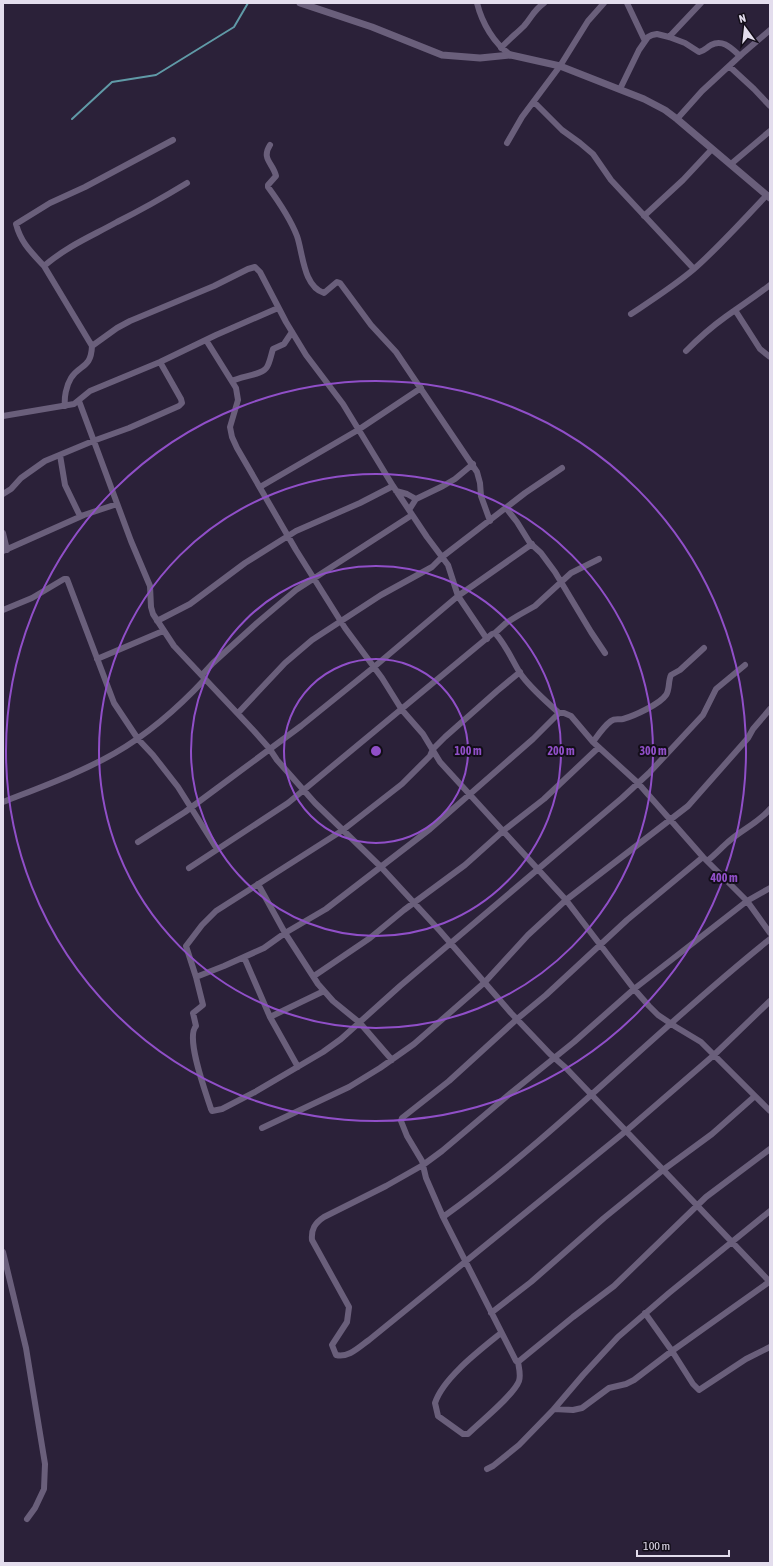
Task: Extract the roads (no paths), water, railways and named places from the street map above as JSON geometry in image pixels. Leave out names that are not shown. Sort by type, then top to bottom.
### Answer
[{"type":"street","points":[[300,3],[372,27],[442,55],[480,58],[511,55],[560,66],[620,89],[657,106],[677,119],[768,196],[694,269],[631,314]]},
{"type":"street","points":[[477,3],[486,26],[501,48],[511,55]]},
{"type":"street","points":[[501,48],[507,40],[523,27],[537,8],[544,3]]},
{"type":"street","points":[[507,143],[522,117],[560,66],[588,21],[604,3]]},
{"type":"street","points":[[627,3],[645,42]]},
{"type":"street","points":[[669,37],[701,3]]},
{"type":"street","points":[[677,119],[702,91],[770,30]]},
{"type":"street","points":[[620,89],[634,60],[645,42],[652,34],[669,37],[684,43],[699,52],[716,43],[722,43],[730,47],[740,56]]},
{"type":"street","points":[[729,66],[770,106]]},
{"type":"street","points":[[534,102],[562,130],[593,154],[611,180],[694,269]]},
{"type":"street","points":[[731,164],[770,131]]},
{"type":"street","points":[[65,406],[66,394],[71,378],[89,361],[92,346],[44,266],[18,235],[16,224],[50,203],[85,187],[173,140]]},
{"type":"street","points":[[270,145],[266,150],[266,155],[276,176],[268,187],[289,219],[296,235],[300,254],[311,282],[316,288],[324,293],[337,282],[340,283],[371,325],[396,352],[473,464],[479,478],[481,496],[490,521]]},
{"type":"street","points":[[644,216],[683,180],[712,149]]},
{"type":"street","points":[[44,266],[56,256],[81,240],[159,200],[187,183]]},
{"type":"street","points":[[92,346],[117,328],[130,321],[255,267],[260,272],[278,308],[316,370],[343,404],[395,488],[448,565],[458,596],[487,639]]},
{"type":"street","points":[[686,351],[712,327],[735,310],[752,300],[770,285]]},
{"type":"street","points":[[3,416],[65,406],[79,401],[90,391],[160,362],[278,308]]},
{"type":"street","points":[[735,310],[760,349],[770,357]]},
{"type":"street","points":[[232,381],[240,377],[265,371],[273,349],[284,344],[292,332]]},
{"type":"street","points":[[206,340],[236,388],[238,400],[230,427],[232,437],[288,537],[340,621],[374,667],[402,710],[423,734],[440,762],[566,900],[634,990],[658,1015],[701,1042],[770,1111]]},
{"type":"street","points":[[3,494],[45,461],[93,440],[147,421],[174,409],[182,403],[160,362]]},
{"type":"street","points":[[260,487],[358,430],[421,388]]},
{"type":"street","points":[[79,401],[150,586],[151,607],[163,631],[187,660],[269,748],[277,760],[315,803],[381,867],[517,1019],[566,1068],[770,1282],[672,1351],[634,1380],[626,1384],[609,1388],[582,1408],[574,1410],[554,1408]]},
{"type":"street","points":[[60,455],[66,485],[80,516]]},
{"type":"street","points":[[3,802],[93,764],[116,753],[138,739],[188,696],[218,658],[257,623],[313,578],[411,512],[416,499],[443,486],[473,464]]},
{"type":"street","points":[[238,713],[286,663],[312,640],[386,592],[432,567],[442,557],[506,508],[562,468]]},
{"type":"street","points":[[157,621],[190,604],[245,563],[296,531],[395,488],[416,499]]},
{"type":"street","points":[[3,533],[5,550],[80,516],[118,504]]},
{"type":"street","points":[[506,508],[532,544],[541,553],[555,572],[587,627],[605,653]]},
{"type":"street","points":[[138,842],[173,820],[318,713],[458,596],[532,544]]},
{"type":"street","points":[[189,868],[275,813],[402,710],[492,634],[496,634],[506,623],[535,606],[571,574],[599,559]]},
{"type":"street","points":[[3,610],[32,598],[66,579],[114,703],[138,739],[163,767],[191,807],[217,849]]},
{"type":"street","points":[[97,659],[163,631]]},
{"type":"street","points":[[496,634],[520,672],[543,698],[560,713],[571,716],[598,748],[638,783],[705,859],[747,901],[770,933]]},
{"type":"street","points":[[593,742],[610,722],[615,719],[622,719],[655,706],[660,702],[666,695],[671,675],[680,670],[704,648]]},
{"type":"street","points":[[520,672],[433,749],[430,756],[402,784],[343,830],[216,911],[202,925],[187,944],[186,949],[196,977],[203,1005],[193,1014],[196,1026],[192,1031],[192,1041],[198,1069],[212,1111],[222,1109],[255,1092],[336,1044],[400,986],[538,870],[638,783],[703,715],[716,689],[745,665]]},
{"type":"street","points":[[262,1128],[349,1087],[392,1060],[414,1044],[485,982],[528,935],[566,900],[688,806],[748,738],[753,729],[770,710]]},
{"type":"street","points":[[196,977],[264,948],[285,933],[326,909],[430,829],[533,739],[560,713]]},
{"type":"street","points":[[314,976],[370,938],[465,865],[503,831],[544,799],[598,748]]},
{"type":"street","points":[[501,1333],[476,1353],[442,1388],[434,1403],[438,1416],[463,1434],[468,1434],[498,1406],[515,1387],[520,1377],[518,1362],[516,1361],[501,1333],[443,1217],[426,1178],[417,1152],[407,1136],[401,1119],[449,1081],[517,1019],[546,995],[648,901],[705,859],[716,854],[728,841],[750,827],[770,809]]},
{"type":"street","points":[[258,884],[285,933],[324,991],[333,1001],[360,1023],[392,1060]]},
{"type":"street","points":[[770,888],[747,901],[634,990],[574,1042],[454,1141],[422,1164],[362,1199],[324,1217],[313,1227],[312,1234],[314,1244],[349,1308],[347,1322],[332,1345],[336,1355],[340,1356],[350,1353],[369,1340],[626,1131],[714,1055],[770,1001]]},
{"type":"street","points":[[443,1217],[513,1163],[590,1094],[648,1045],[670,1023],[770,940]]},
{"type":"street","points":[[244,957],[270,1018],[298,1067]]},
{"type":"street","points":[[270,1018],[311,996],[324,991]]},
{"type":"street","points":[[491,1313],[510,1300],[586,1233],[663,1170],[712,1134],[755,1096]]},
{"type":"street","points":[[518,1362],[572,1317],[614,1286],[697,1206],[724,1183],[770,1149]]},
{"type":"street","points":[[487,1469],[519,1445],[618,1337],[645,1313],[770,1211]]},
{"type":"street","points":[[3,1252],[26,1348],[45,1464],[44,1489],[35,1508],[27,1519]]},
{"type":"street","points":[[645,1313],[693,1384],[699,1390],[746,1359],[770,1347]]},
{"type":"waterway","points":[[72,119],[112,82],[156,75],[234,27],[248,3]]}]
